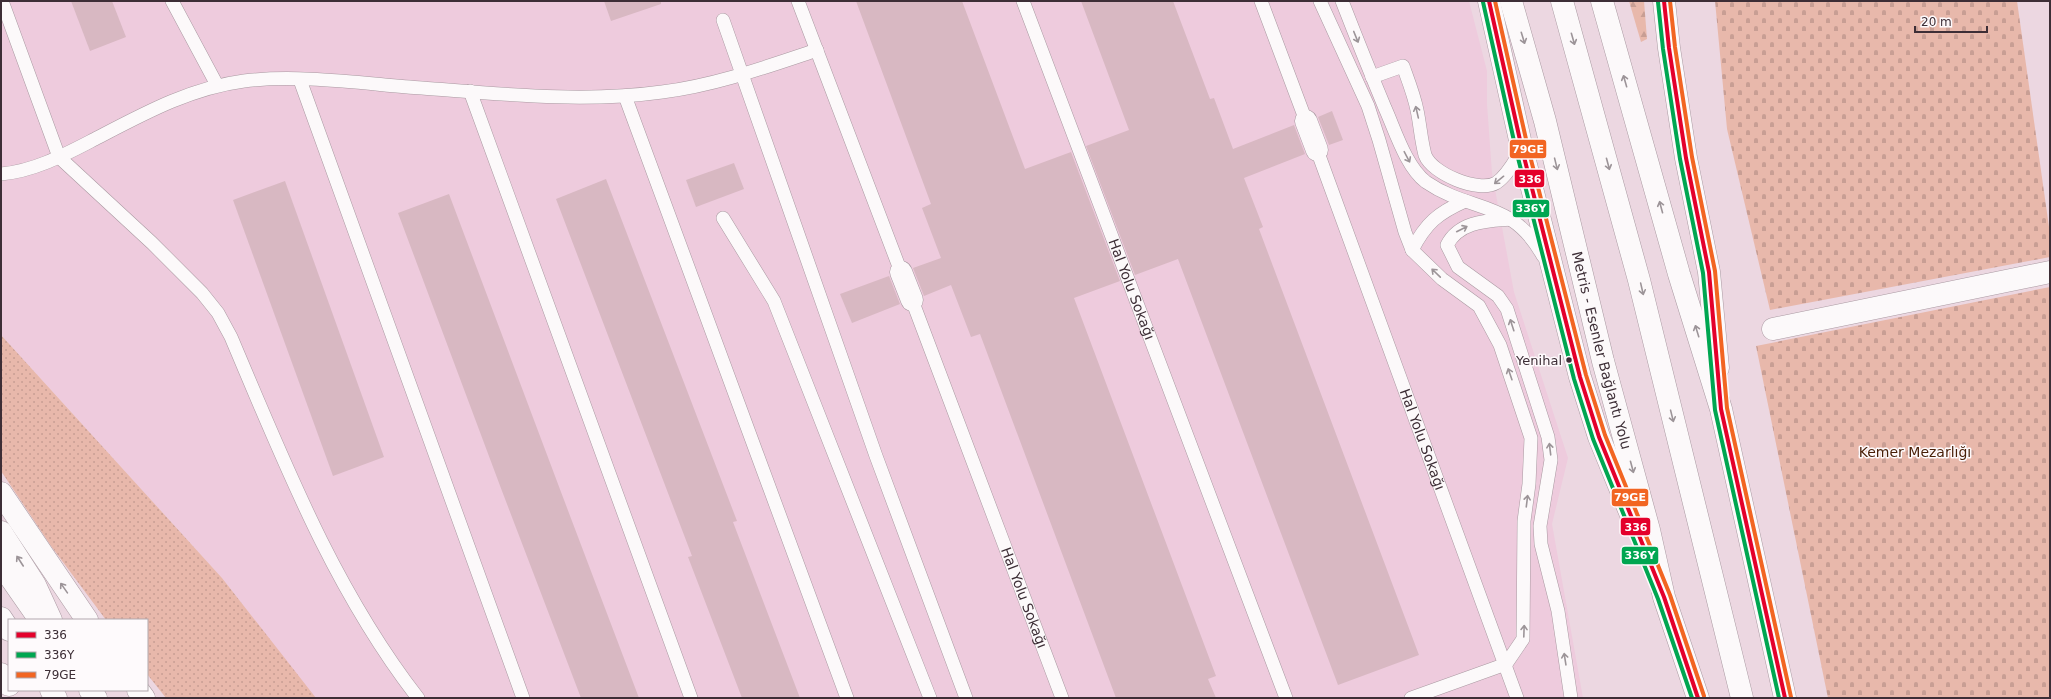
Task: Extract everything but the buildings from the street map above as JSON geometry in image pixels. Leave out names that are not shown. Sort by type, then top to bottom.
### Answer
[{"type":"main road","points":[[1489,1],[1522,149],[1580,377],[1599,437],[1664,597]]},
{"type":"main road","name":"Metris - Esenler Bağlantı Yolu","points":[[1511,1],[1545,121],[1603,361],[1649,530],[1664,597],[1698,698]]},
{"type":"main road","points":[[1562,1],[1639,280],[1742,698]]},
{"type":"main road","points":[[1602,1],[1679,274],[1721,409],[1785,698]]},
{"type":"main road","points":[[1664,1],[1669,48],[1686,158],[1709,272],[1721,409]]},
{"type":"main road","name":"Hal Yolu Sokağı","points":[[1306,121],[1317,150]]},
{"type":"main road","name":"Hal Yolu Sokağı","points":[[901,272],[912,300]]},
{"type":"main road","points":[[1772,329],[2050,272]]},
{"type":"main road","points":[[1,494],[86,619]]},
{"type":"main road","points":[[1,532],[35,585],[51,619]]},
{"type":"main road","points":[[1,564],[39,619]]},
{"type":"main road","points":[[1,618],[8,628]]},
{"type":"main road","points":[[1,674],[8,684]]},
{"type":"lane","points":[[2,1],[59,157],[179,269],[202,292],[218,313],[231,337],[305,510],[343,584],[396,670],[418,698]]},
{"type":"lane","points":[[172,1],[217,85]]},
{"type":"lane","points":[[798,1],[901,272]]},
{"type":"lane","name":"Hal Yolu Sokağı","points":[[1023,1],[1286,698]]},
{"type":"lane","points":[[1261,1],[1306,121]]},
{"type":"lane","points":[[1320,1],[1369,111],[1379,140],[1400,219],[1412,250],[1442,279],[1479,306],[1500,345],[1531,438],[1529,484],[1524,521],[1523,639],[1506,664],[1411,698]]},
{"type":"lane","points":[[1342,1],[1399,141],[1415,172],[1426,182],[1465,201],[1486,207],[1513,220],[1531,236],[1554,275]]},
{"type":"lane","points":[[723,20],[876,456],[966,698]]},
{"type":"lane","points":[[1,174],[11,174],[59,157],[170,101],[217,85],[246,81],[300,80],[470,92],[568,97],[625,96],[662,92],[743,76],[817,50]]},
{"type":"lane","points":[[1372,77],[1403,66],[1417,108],[1426,156],[1446,175],[1466,183],[1488,186],[1497,182],[1506,174],[1522,149]]},
{"type":"lane","points":[[300,80],[523,698]]},
{"type":"lane","points":[[470,92],[691,698]]},
{"type":"lane","points":[[625,96],[847,698]]},
{"type":"lane","name":"Hal Yolu Sokağı","points":[[1317,150],[1506,664],[1517,698]]},
{"type":"lane","points":[[1412,250],[1432,220],[1448,208],[1465,201]]},
{"type":"lane","points":[[723,218],[774,301],[930,698]]},
{"type":"lane","points":[[1513,220],[1469,225],[1458,230],[1447,245],[1458,267],[1498,296],[1507,309],[1548,437],[1551,460],[1540,526],[1541,544],[1558,611],[1571,698]]},
{"type":"lane","name":"Hal Yolu Sokağı","points":[[912,300],[1062,698]]},
{"type":"shaded area","points":[[1,1],[1469,1],[1487,71],[1487,104],[1492,173],[1514,292],[1568,458],[1552,524],[1583,698],[315,698],[222,578],[1,335]]},
{"type":"green space","points":[[1629,1],[1644,1],[1647,39],[1641,42]]},
{"type":"green space","points":[[1715,1],[2017,1],[2050,234],[2050,257],[1770,310],[1727,129]]},
{"type":"green space","name":"Kemer Mezarlığı","points":[[2050,287],[2050,698],[1828,698],[1756,346]]},
{"type":"green space","points":[[1,335],[222,578],[316,698],[166,698],[148,675],[148,619],[105,619],[51,546],[1,471]]},
{"type":"transit line","name":"336","points":[[1489,1],[1522,149],[1580,377],[1599,437],[1664,597],[1698,698]]},
{"type":"transit line","name":"79GE","points":[[1495,1],[1528,148],[1586,375],[1605,435],[1670,595],[1704,696]]},
{"type":"transit line","name":"336","points":[[1664,1],[1669,48],[1686,158],[1709,272],[1721,409],[1785,698]]},
{"type":"transit line","name":"79GE","points":[[1670,1],[1675,47],[1692,157],[1715,271],[1727,408],[1791,697]]},
{"type":"transit line","name":"336Y","points":[[1483,2],[1516,150],[1574,379],[1593,439],[1658,599],[1692,698]]},
{"type":"transit line","name":"336Y","points":[[1658,2],[1663,49],[1680,159],[1703,273],[1715,410],[1779,698]]},
{"type":"place","name":"Yenihal","points":[[1569,360]]}]
